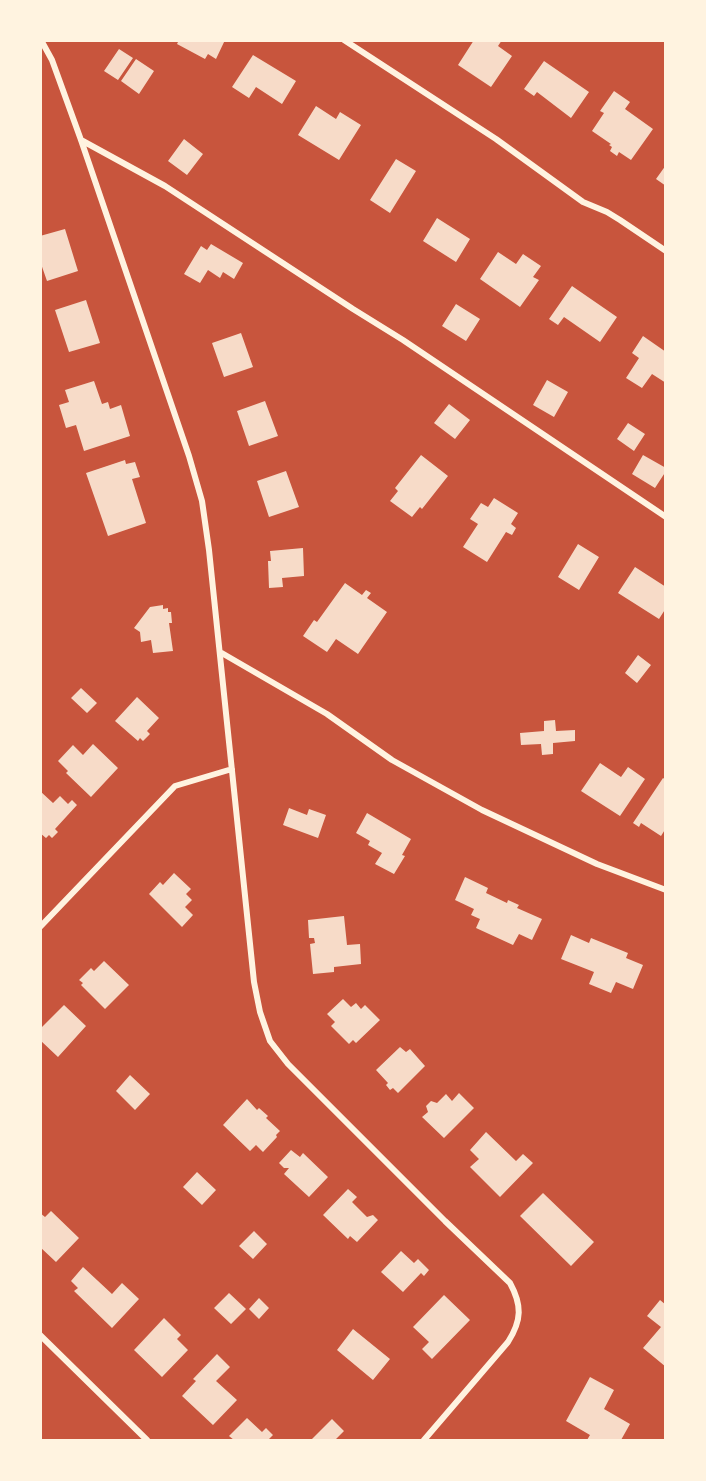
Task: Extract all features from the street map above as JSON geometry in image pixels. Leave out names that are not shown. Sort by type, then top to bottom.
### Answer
[{"type":"street","points":[[41,40],[51,60],[81,140],[202,501],[255,982],[260,1012],[270,1041],[288,1064],[362,1139],[510,1283],[516,1294],[519,1305],[518,1322],[508,1342],[424,1440]]},
{"type":"street","points":[[344,40],[496,139],[583,202],[607,212],[666,251]]},
{"type":"street","points":[[81,140],[165,186],[402,340],[666,517]]},
{"type":"street","points":[[220,652],[327,714],[392,760],[482,810],[597,864],[666,890]]},
{"type":"street","points":[[40,927],[175,786],[232,769]]},
{"type":"street","points":[[40,1335],[147,1440]]},
{"type":"building","points":[[179,40],[225,40],[216,59],[208,54],[205,59],[177,44]]},
{"type":"building","points":[[474,40],[502,40],[498,46],[512,56],[491,87],[458,65]]},
{"type":"building","points":[[119,49],[133,58],[118,80],[104,71]]},
{"type":"building","points":[[253,55],[296,81],[282,104],[256,87],[249,98],[232,87]]},
{"type":"building","points":[[136,59],[154,71],[139,94],[121,81]]},
{"type":"building","points":[[544,61],[589,92],[571,118],[537,92],[534,96],[524,89]]},
{"type":"building","points":[[614,91],[630,102],[625,109],[653,129],[631,160],[619,152],[617,156],[610,151],[612,147],[609,145],[611,144],[592,131],[604,113],[600,111]]},
{"type":"building","points":[[316,106],[336,119],[340,112],[361,125],[339,160],[298,135]]},
{"type":"building","points":[[184,139],[203,154],[187,175],[168,161]]},
{"type":"building","points":[[396,159],[416,171],[390,213],[370,200]]},
{"type":"building","points":[[666,165],[666,186],[656,179]]},
{"type":"building","points":[[437,218],[470,239],[456,262],[423,241]]},
{"type":"building","points":[[65,229],[78,271],[47,281],[40,261],[40,236]]},
{"type":"building","points":[[211,244],[243,263],[234,279],[223,272],[220,278],[208,270],[200,283],[184,274],[201,246],[207,250]]},
{"type":"building","points":[[498,252],[516,264],[523,254],[541,266],[533,277],[539,280],[520,307],[480,279]]},
{"type":"building","points":[[572,286],[617,317],[600,342],[564,317],[558,325],[549,319]]},
{"type":"building","points":[[86,300],[100,343],[69,352],[55,310]]},
{"type":"building","points":[[456,304],[480,319],[466,341],[442,326]]},
{"type":"building","points":[[241,333],[253,367],[224,377],[212,343]]},
{"type":"building","points":[[643,336],[666,352],[666,383],[652,374],[642,388],[626,378],[639,358],[632,353]]},
{"type":"building","points":[[547,380],[568,392],[554,417],[533,405]]},
{"type":"building","points":[[94,381],[102,404],[108,402],[110,409],[121,405],[130,436],[84,451],[76,425],[66,428],[59,405],[69,402],[65,390]]},
{"type":"building","points":[[265,401],[278,436],[249,446],[237,411]]},
{"type":"building","points":[[449,404],[470,420],[455,439],[434,423]]},
{"type":"building","points":[[628,423],[645,434],[634,451],[617,439]]},
{"type":"building","points":[[421,455],[448,476],[422,509],[420,507],[412,517],[390,501],[398,491],[395,488]]},
{"type":"building","points":[[643,455],[666,468],[655,488],[632,474]]},
{"type":"building","points":[[125,460],[126,464],[135,462],[140,477],[132,479],[146,523],[108,536],[86,473]]},
{"type":"building","points":[[286,471],[299,507],[269,517],[257,481]]},
{"type":"building","points":[[494,498],[518,513],[511,524],[516,528],[512,535],[506,532],[487,562],[463,547],[478,524],[470,519],[481,503],[488,507]]},
{"type":"building","points":[[578,544],[599,557],[579,590],[558,577]]},
{"type":"building","points":[[303,548],[304,576],[282,578],[283,587],[269,588],[270,551]]},
{"type":"building","points":[[635,567],[666,587],[666,608],[659,619],[618,593]]},
{"type":"building","points":[[345,583],[362,595],[366,590],[371,593],[367,598],[387,612],[358,654],[336,639],[327,652],[303,636],[314,620],[317,622]]},
{"type":"building","points":[[163,605],[163,609],[168,608],[168,612],[171,612],[172,623],[169,623],[173,651],[153,653],[151,640],[141,642],[140,632],[134,628],[150,607]]},
{"type":"building","points":[[638,655],[651,665],[637,683],[625,673]]},
{"type":"building","points":[[81,688],[97,703],[87,713],[71,698]]},
{"type":"building","points":[[137,697],[159,718],[147,731],[150,734],[143,741],[140,738],[138,741],[115,721]]},
{"type":"building","points":[[555,720],[556,731],[575,730],[575,741],[553,743],[553,754],[542,755],[541,744],[521,745],[520,733],[544,731],[544,721]]},
{"type":"building","points":[[93,744],[118,768],[91,797],[66,773],[68,771],[58,761],[73,745],[83,755]]},
{"type":"building","points":[[600,763],[621,777],[628,767],[645,779],[620,816],[581,791]]},
{"type":"building","points":[[663,778],[666,780],[666,828],[661,836],[641,823],[639,827],[633,823]]},
{"type":"building","points":[[40,791],[53,803],[60,796],[68,804],[72,800],[77,805],[55,829],[58,832],[52,838],[49,835],[46,838],[40,833]]},
{"type":"building","points":[[289,808],[307,815],[309,809],[326,815],[318,838],[283,825]]},
{"type":"building","points":[[367,813],[411,839],[402,855],[405,856],[394,874],[375,864],[382,853],[368,845],[370,841],[356,833]]},
{"type":"building","points":[[174,873],[191,889],[186,894],[192,900],[185,907],[193,915],[182,927],[149,894],[160,882],[163,885]]},
{"type":"building","points":[[465,877],[488,888],[486,893],[507,903],[508,900],[519,905],[517,908],[542,919],[532,940],[519,934],[513,945],[476,928],[480,919],[471,915],[474,909],[455,900]]},
{"type":"building","points":[[344,916],[347,945],[360,944],[361,964],[334,967],[334,972],[313,974],[310,944],[315,943],[314,938],[309,938],[308,920]]},
{"type":"building","points":[[571,935],[589,943],[591,938],[628,953],[626,958],[643,965],[633,989],[616,982],[611,993],[589,984],[594,972],[561,959]]},
{"type":"building","points":[[104,961],[129,985],[105,1009],[81,985],[83,983],[79,980],[91,968],[94,971]]},
{"type":"building","points":[[343,999],[351,1007],[356,1003],[361,1009],[365,1005],[380,1020],[356,1043],[353,1040],[349,1044],[331,1026],[335,1022],[327,1014]]},
{"type":"building","points":[[64,1005],[86,1026],[58,1057],[40,1040],[40,1029]]},
{"type":"building","points":[[400,1047],[406,1052],[410,1049],[425,1066],[398,1093],[393,1088],[390,1090],[386,1085],[388,1083],[376,1070]]},
{"type":"building","points":[[130,1075],[150,1094],[135,1110],[116,1091]]},
{"type":"building","points":[[459,1093],[474,1108],[444,1138],[422,1117],[428,1112],[426,1106],[431,1101],[437,1103],[446,1094],[452,1101]]},
{"type":"building","points":[[247,1099],[257,1110],[259,1108],[268,1116],[266,1118],[280,1131],[263,1152],[256,1145],[250,1151],[223,1125]]},
{"type":"building","points":[[486,1132],[516,1161],[523,1154],[533,1163],[500,1197],[470,1167],[479,1159],[470,1150]]},
{"type":"building","points":[[291,1150],[300,1157],[303,1153],[328,1177],[309,1197],[284,1174],[289,1168],[284,1168],[279,1163]]},
{"type":"building","points":[[197,1172],[216,1190],[202,1205],[183,1187]]},
{"type":"building","points":[[348,1189],[357,1197],[352,1202],[367,1217],[373,1215],[378,1220],[357,1242],[350,1236],[348,1239],[323,1215]]},
{"type":"building","points":[[543,1193],[594,1242],[571,1266],[520,1216]]},
{"type":"building","points":[[51,1211],[79,1238],[56,1262],[40,1247],[40,1213],[45,1217]]},
{"type":"building","points":[[254,1231],[267,1244],[253,1259],[239,1246]]},
{"type":"building","points":[[401,1251],[414,1263],[418,1259],[429,1270],[424,1276],[421,1273],[403,1292],[381,1272]]},
{"type":"building","points":[[83,1267],[112,1294],[122,1283],[139,1299],[112,1328],[74,1291],[78,1288],[71,1281]]},
{"type":"building","points":[[229,1293],[246,1309],[231,1324],[214,1308]]},
{"type":"building","points":[[444,1295],[470,1320],[432,1359],[422,1349],[429,1342],[413,1327]]},
{"type":"building","points":[[259,1298],[269,1308],[259,1319],[249,1309]]},
{"type":"building","points":[[660,1300],[666,1305],[666,1367],[643,1348],[661,1327],[647,1316]]},
{"type":"building","points":[[164,1318],[181,1335],[177,1339],[188,1350],[162,1377],[134,1350]]},
{"type":"building","points":[[353,1329],[390,1359],[373,1380],[337,1350]]},
{"type":"building","points":[[217,1354],[230,1367],[216,1381],[237,1400],[213,1425],[182,1396],[196,1381],[193,1379]]},
{"type":"building","points":[[590,1377],[614,1390],[604,1409],[630,1424],[621,1440],[587,1440],[590,1435],[566,1421]]},
{"type":"building","points":[[247,1418],[262,1432],[266,1428],[273,1435],[270,1440],[234,1440],[229,1436]]},
{"type":"building","points":[[332,1419],[344,1431],[335,1440],[311,1440]]}]
